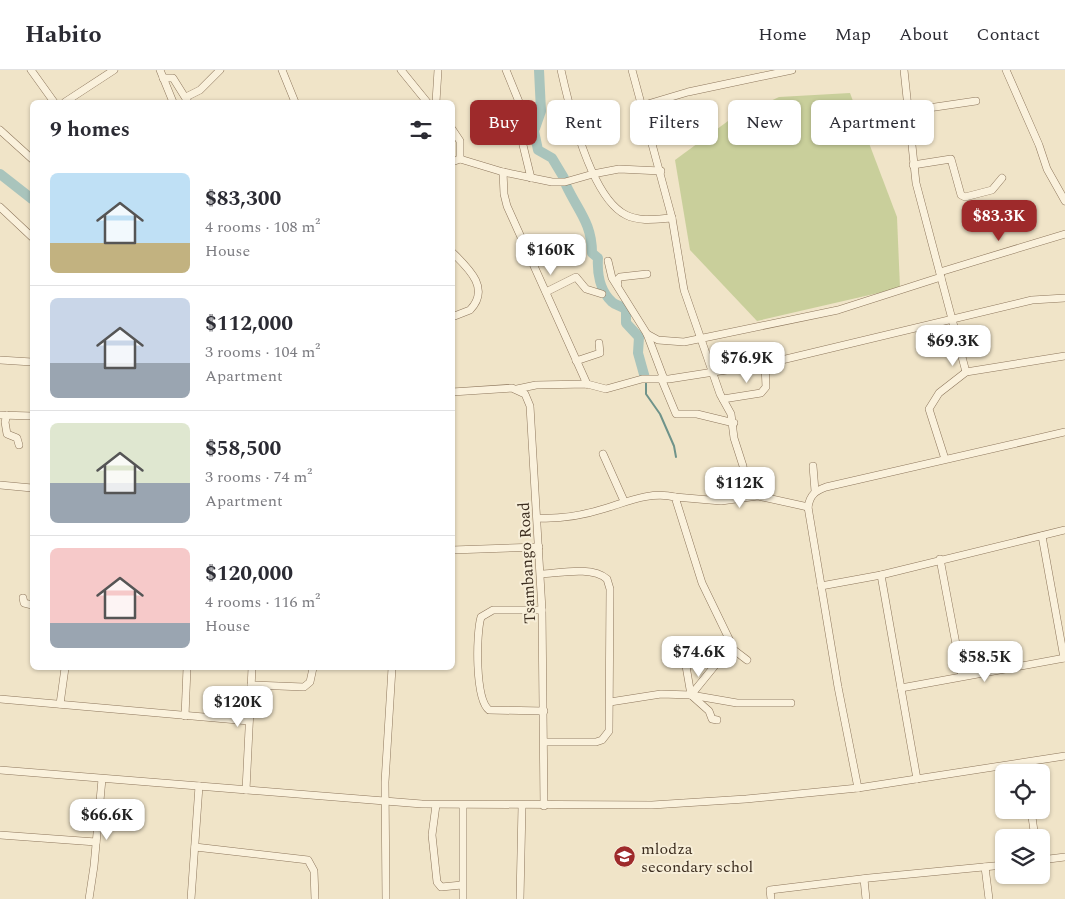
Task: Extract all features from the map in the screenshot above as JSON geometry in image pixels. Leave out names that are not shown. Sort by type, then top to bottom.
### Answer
[{"type":"street","points":[[31,70],[53,100]]},
{"type":"street","points":[[68,100],[114,70]]},
{"type":"street","points":[[160,70],[172,100]]},
{"type":"street","points":[[163,78],[173,78],[187,100],[220,70]]},
{"type":"street","points":[[282,70],[294,100]]},
{"type":"street","points":[[401,70],[426,100]]},
{"type":"street","points":[[436,100],[438,70]]},
{"type":"street","points":[[506,70],[524,114],[522,141],[531,178]]},
{"type":"street","points":[[561,70],[568,100],[593,174],[600,187],[622,213],[635,218],[672,218]]},
{"type":"street","points":[[632,70],[640,100]]},
{"type":"street","points":[[661,100],[688,92],[792,70]]},
{"type":"street","points":[[904,70],[907,100]]},
{"type":"street","points":[[1006,70],[1047,170],[1065,201]]},
{"type":"street","points":[[934,107],[976,101]]},
{"type":"street","points":[[0,130],[30,157]]},
{"type":"street","points":[[455,134],[460,141],[456,161],[531,178],[565,182],[620,169],[661,171]]},
{"type":"street","points":[[653,145],[672,218],[684,290],[700,338],[734,423],[734,438],[743,466],[748,496]]},
{"type":"street","points":[[912,145],[920,200],[966,372]]},
{"type":"street","points":[[914,165],[951,159],[961,195],[965,197],[992,190],[1002,178]]},
{"type":"street","points":[[503,172],[504,194],[507,206],[587,384]]},
{"type":"street","points":[[0,207],[30,234]]},
{"type":"street","points":[[647,334],[661,340],[684,342],[838,310],[1065,234]]},
{"type":"street","points":[[455,255],[472,272],[477,283],[478,295],[470,310],[455,316]]},
{"type":"street","points":[[608,261],[612,278],[618,284],[647,334],[676,414],[697,414],[734,423]]},
{"type":"street","points":[[618,284],[617,280],[620,277],[647,274]]},
{"type":"street","points":[[546,292],[576,277],[586,290],[602,294]]},
{"type":"street","points":[[455,392],[505,388],[517,389],[536,385],[587,384],[606,389],[642,379],[714,372],[765,364],[1032,300],[1065,298]]},
{"type":"street","points":[[576,361],[600,353],[599,343]]},
{"type":"street","points":[[945,459],[930,413],[930,405],[939,393],[966,372],[1065,356]]},
{"type":"street","points":[[0,360],[30,362]]},
{"type":"street","points":[[723,399],[761,393],[766,387],[765,364]]},
{"type":"street","name":"Tsambango Road","points":[[517,389],[525,394],[530,406],[540,547],[544,806]]},
{"type":"street","points":[[19,445],[17,438],[7,434],[5,430],[4,415],[30,416]]},
{"type":"street","points":[[815,491],[1065,432]]},
{"type":"street","points":[[604,454],[624,501]]},
{"type":"street","points":[[813,466],[815,491],[808,508],[820,586],[858,788]]},
{"type":"street","points":[[0,485],[30,488]]},
{"type":"street","points":[[538,518],[552,518],[595,511],[624,501],[659,494],[721,501],[758,496],[808,508]]},
{"type":"street","points":[[675,497],[702,583],[729,639],[730,647],[747,660]]},
{"type":"street","points":[[820,586],[880,575],[1065,530]]},
{"type":"street","points":[[901,688],[1064,658],[1042,536]]},
{"type":"street","points":[[455,550],[540,547]]},
{"type":"street","points":[[940,559],[962,676]]},
{"type":"street","points":[[541,574],[590,573],[607,580],[610,589],[611,724],[609,731],[602,740],[544,742]]},
{"type":"street","points":[[880,575],[917,779]]},
{"type":"street","points":[[23,598],[24,602],[30,604]]},
{"type":"street","points":[[542,610],[493,610],[481,617],[479,688],[486,708],[489,710],[544,711]]},
{"type":"street","points":[[691,694],[730,647]]},
{"type":"street","points":[[686,666],[691,694],[708,711],[712,719],[717,720]]},
{"type":"street","points":[[60,704],[65,670]]},
{"type":"street","points":[[185,716],[187,670]]},
{"type":"street","points":[[246,790],[252,670]]},
{"type":"street","points":[[251,685],[304,687],[310,682],[313,670]]},
{"type":"street","points":[[386,899],[385,802],[392,670]]},
{"type":"street","points":[[610,702],[653,695],[691,694],[725,702],[791,704]]},
{"type":"street","points":[[0,699],[249,721]]},
{"type":"street","points":[[0,770],[385,802],[436,805],[544,806],[686,804],[858,788],[1065,756]]},
{"type":"street","points":[[89,899],[102,779]]},
{"type":"street","points":[[191,899],[200,786]]},
{"type":"street","points":[[436,805],[432,835],[437,882],[441,886],[462,885]]},
{"type":"street","points":[[463,805],[463,899]]},
{"type":"street","points":[[520,899],[522,806]]},
{"type":"street","points":[[0,835],[96,842]]},
{"type":"street","points":[[195,847],[250,855],[308,860],[314,871],[314,899]]},
{"type":"street","points":[[1050,859],[1065,857]]},
{"type":"street","points":[[771,899],[770,890],[995,866]]},
{"type":"street","points":[[985,867],[989,899]]},
{"type":"street","points":[[864,879],[866,899]]},
{"type":"green space","points":[[850,93],[853,100],[811,100],[811,145],[870,145],[897,217],[900,288],[757,321],[690,250],[675,160],[695,145],[718,145],[718,128],[728,121],[728,145],[801,145],[801,100],[773,100],[779,97]]},
{"type":"waterway","points":[[539,70],[541,111],[534,131],[538,150],[552,158],[564,178]]},
{"type":"waterway","points":[[0,174],[30,197]]},
{"type":"waterway","points":[[566,185],[590,233],[592,253],[598,258],[598,270],[602,287],[612,302],[626,310],[626,323],[639,337],[638,353],[645,378]]},
{"type":"waterway","points":[[646,382],[646,394],[660,414],[674,446],[676,457]]},
{"type":"place","name":"mlodza secondary schol","points":[[625,857]]}]
